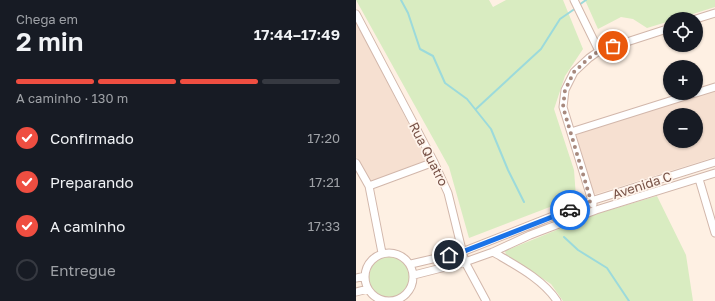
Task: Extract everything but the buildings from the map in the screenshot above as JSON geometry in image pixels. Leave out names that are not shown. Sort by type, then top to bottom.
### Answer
[{"type":"street","points":[[575,1],[599,51]]},
{"type":"street","points":[[703,17],[715,13]]},
{"type":"street","name":"Rua Quatro","points":[[356,14],[434,162],[448,193],[465,262],[486,301]]},
{"type":"street","points":[[596,210],[591,201],[563,107],[565,90],[574,72],[599,51],[663,30]]},
{"type":"street","points":[[703,91],[715,87]]},
{"type":"street","points":[[571,132],[673,100]]},
{"type":"street","points":[[368,186],[434,162]]},
{"type":"street","name":"Avenida C","points":[[411,264],[462,252],[591,201],[715,162]]},
{"type":"street","points":[[356,163],[368,186],[382,253]]},
{"type":"street","name":"Avenida C","points":[[414,275],[465,262],[596,210],[715,173]]},
{"type":"street","points":[[699,179],[715,233]]},
{"type":"street","points":[[390,252],[406,258],[411,264],[414,275],[413,283],[406,298],[395,301],[387,301],[373,295],[368,289],[365,276],[366,269],[375,257],[382,253],[390,252]]},
{"type":"street","points":[[493,252],[536,280],[554,295],[557,301]]},
{"type":"street","points":[[356,278],[365,276]]},
{"type":"street","points":[[356,292],[368,289]]},
{"type":"shaded area","points":[[356,21],[428,162],[369,182],[356,157]]},
{"type":"shaded area","points":[[715,91],[715,157],[593,195],[576,134],[686,100],[703,100],[703,95]]},
{"type":"green space","points":[[356,0],[489,0],[493,7],[506,0],[563,0],[583,49],[565,76],[554,109],[574,170],[576,197],[469,238],[449,167]]},
{"type":"green space","points":[[585,0],[715,0],[715,7],[699,12],[663,12],[663,23],[647,28],[633,19],[621,17],[598,29]]},
{"type":"green space","points":[[657,196],[686,255],[693,301],[563,301],[551,284],[506,255],[505,251],[596,214]]},
{"type":"green space","points":[[386,256],[394,256],[402,259],[408,265],[411,277],[408,289],[402,295],[394,298],[386,298],[378,295],[372,289],[369,281],[369,273],[372,265],[378,259]]},
{"type":"waterway","points":[[401,0],[408,13],[420,49],[433,56],[445,83],[467,99],[491,129],[508,170],[524,202]]},
{"type":"waterway","points":[[579,5],[586,0]]},
{"type":"waterway","points":[[476,109],[541,49],[560,19],[576,8]]},
{"type":"waterway","points":[[564,237],[578,250],[607,268],[629,301]]},
{"type":"way so far","points":[[570,210],[591,201],[563,107],[565,90],[574,72],[589,58],[599,51],[613,46]]},
{"type":"route","points":[[449,255],[462,252],[570,210]]}]
